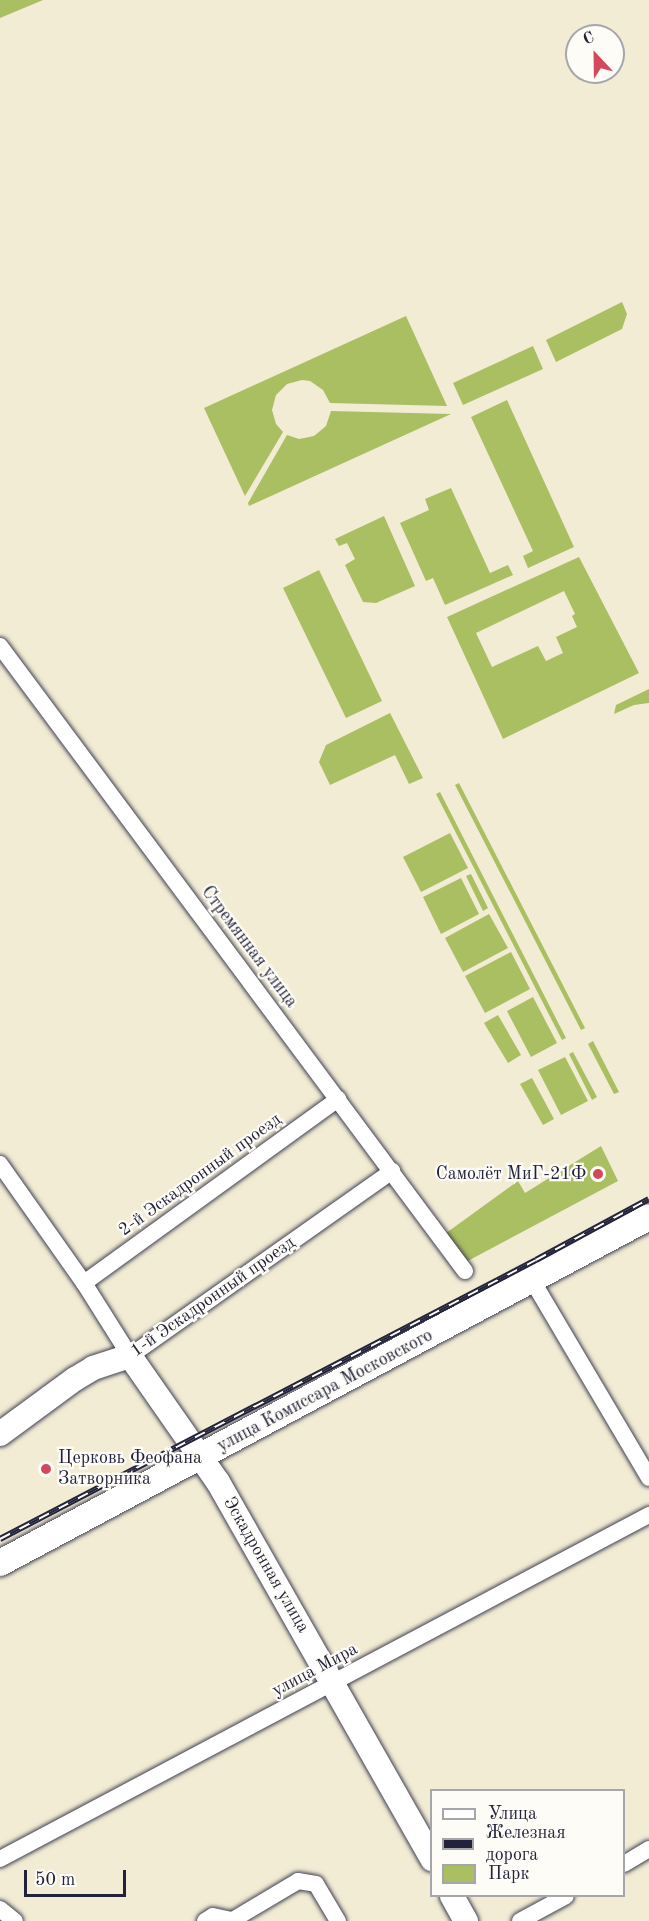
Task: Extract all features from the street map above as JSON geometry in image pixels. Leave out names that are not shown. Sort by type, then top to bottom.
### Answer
[{"type":"main road","name":"улица Комиссара Московского","points":[[0,1563],[649,1217]]},
{"type":"street","name":"Стремянная улица","points":[[0,646],[465,1271]]},
{"type":"street","name":"2-й Эскадронный проезд","points":[[84,1283],[338,1099]]},
{"type":"street","name":"Эскадронная улица","points":[[0,1164],[84,1283],[130,1356],[202,1456],[430,1855]]},
{"type":"street","name":"1-й Эскадронный проезд","points":[[0,1434],[93,1368],[130,1356],[392,1171]]},
{"type":"street","points":[[532,1280],[649,1478]]},
{"type":"street","name":"улица Мира","points":[[0,1860],[649,1515]]},
{"type":"street","points":[[625,1863],[649,1849]]},
{"type":"street","points":[[205,1921],[213,1916],[232,1920],[290,1885],[307,1881],[316,1884],[338,1921]]},
{"type":"street","points":[[453,1897],[466,1921]]},
{"type":"street","points":[[520,1921],[564,1897]]},
{"type":"street","points":[[0,1909],[15,1921]]},
{"type":"green space","points":[[0,0],[43,0],[0,18]]},
{"type":"green space","points":[[622,302],[627,314],[622,329],[556,362],[546,340]]},
{"type":"green space","points":[[406,316],[447,406],[330,403],[323,390],[310,381],[302,380],[287,384],[276,395],[272,410],[276,424],[283,432],[245,496],[204,408]]},
{"type":"green space","points":[[533,346],[543,369],[463,405],[453,383]]},
{"type":"green space","points":[[507,400],[574,547],[528,568],[523,556],[533,551],[471,417]]},
{"type":"green space","points":[[331,411],[451,414],[249,506],[248,503],[287,435],[299,439],[314,436],[326,426]]},
{"type":"green space","points":[[451,488],[490,573],[508,565],[513,575],[445,605],[433,578],[426,581],[400,523],[429,510],[425,499]]},
{"type":"green space","points":[[384,516],[415,586],[376,603],[363,602],[345,565],[355,559],[347,543],[339,546],[335,539]]},
{"type":"green space","points":[[579,557],[639,673],[503,739],[447,617]],"holes":[[[564,591],[575,614],[572,616],[577,627],[556,637],[563,653],[546,661],[538,646],[492,667],[476,633]]]},
{"type":"green space","points":[[319,570],[382,701],[346,718],[283,588]]},
{"type":"green space","points":[[649,689],[649,703],[634,705],[614,714],[616,705]]},
{"type":"green space","points":[[390,713],[423,778],[409,784],[395,755],[330,785],[319,762],[326,745]]},
{"type":"green space","points":[[459,783],[585,1028],[581,1030],[455,785]]},
{"type":"green space","points":[[440,792],[566,1038],[562,1040],[436,794]]},
{"type":"green space","points":[[450,833],[468,868],[421,892],[403,857]]},
{"type":"green space","points":[[471,874],[488,908],[483,911],[466,876]]},
{"type":"green space","points":[[461,878],[479,914],[441,934],[423,897]]},
{"type":"green space","points":[[489,914],[508,948],[463,972],[445,938]]},
{"type":"green space","points":[[511,952],[530,989],[485,1013],[465,976]]},
{"type":"green space","points":[[533,997],[557,1043],[531,1057],[507,1011]]},
{"type":"green space","points":[[498,1015],[521,1055],[508,1063],[484,1023]]},
{"type":"green space","points":[[593,1041],[619,1092],[614,1094],[588,1044]]},
{"type":"green space","points":[[573,1052],[597,1097],[592,1100],[569,1054]]},
{"type":"green space","points":[[565,1057],[588,1101],[561,1115],[538,1070]]},
{"type":"green space","points":[[532,1078],[554,1119],[543,1125],[520,1084]]},
{"type":"green space","points":[[601,1146],[618,1181],[462,1264],[442,1236],[518,1181],[525,1193]]},
{"type":"railway","points":[[0,1539],[649,1199]]},
{"type":"place","name":"Самолёт МиГ-21Ф","points":[[598,1174]]},
{"type":"place","name":"Церковь Феофана Затворника","points":[[46,1469]]}]
